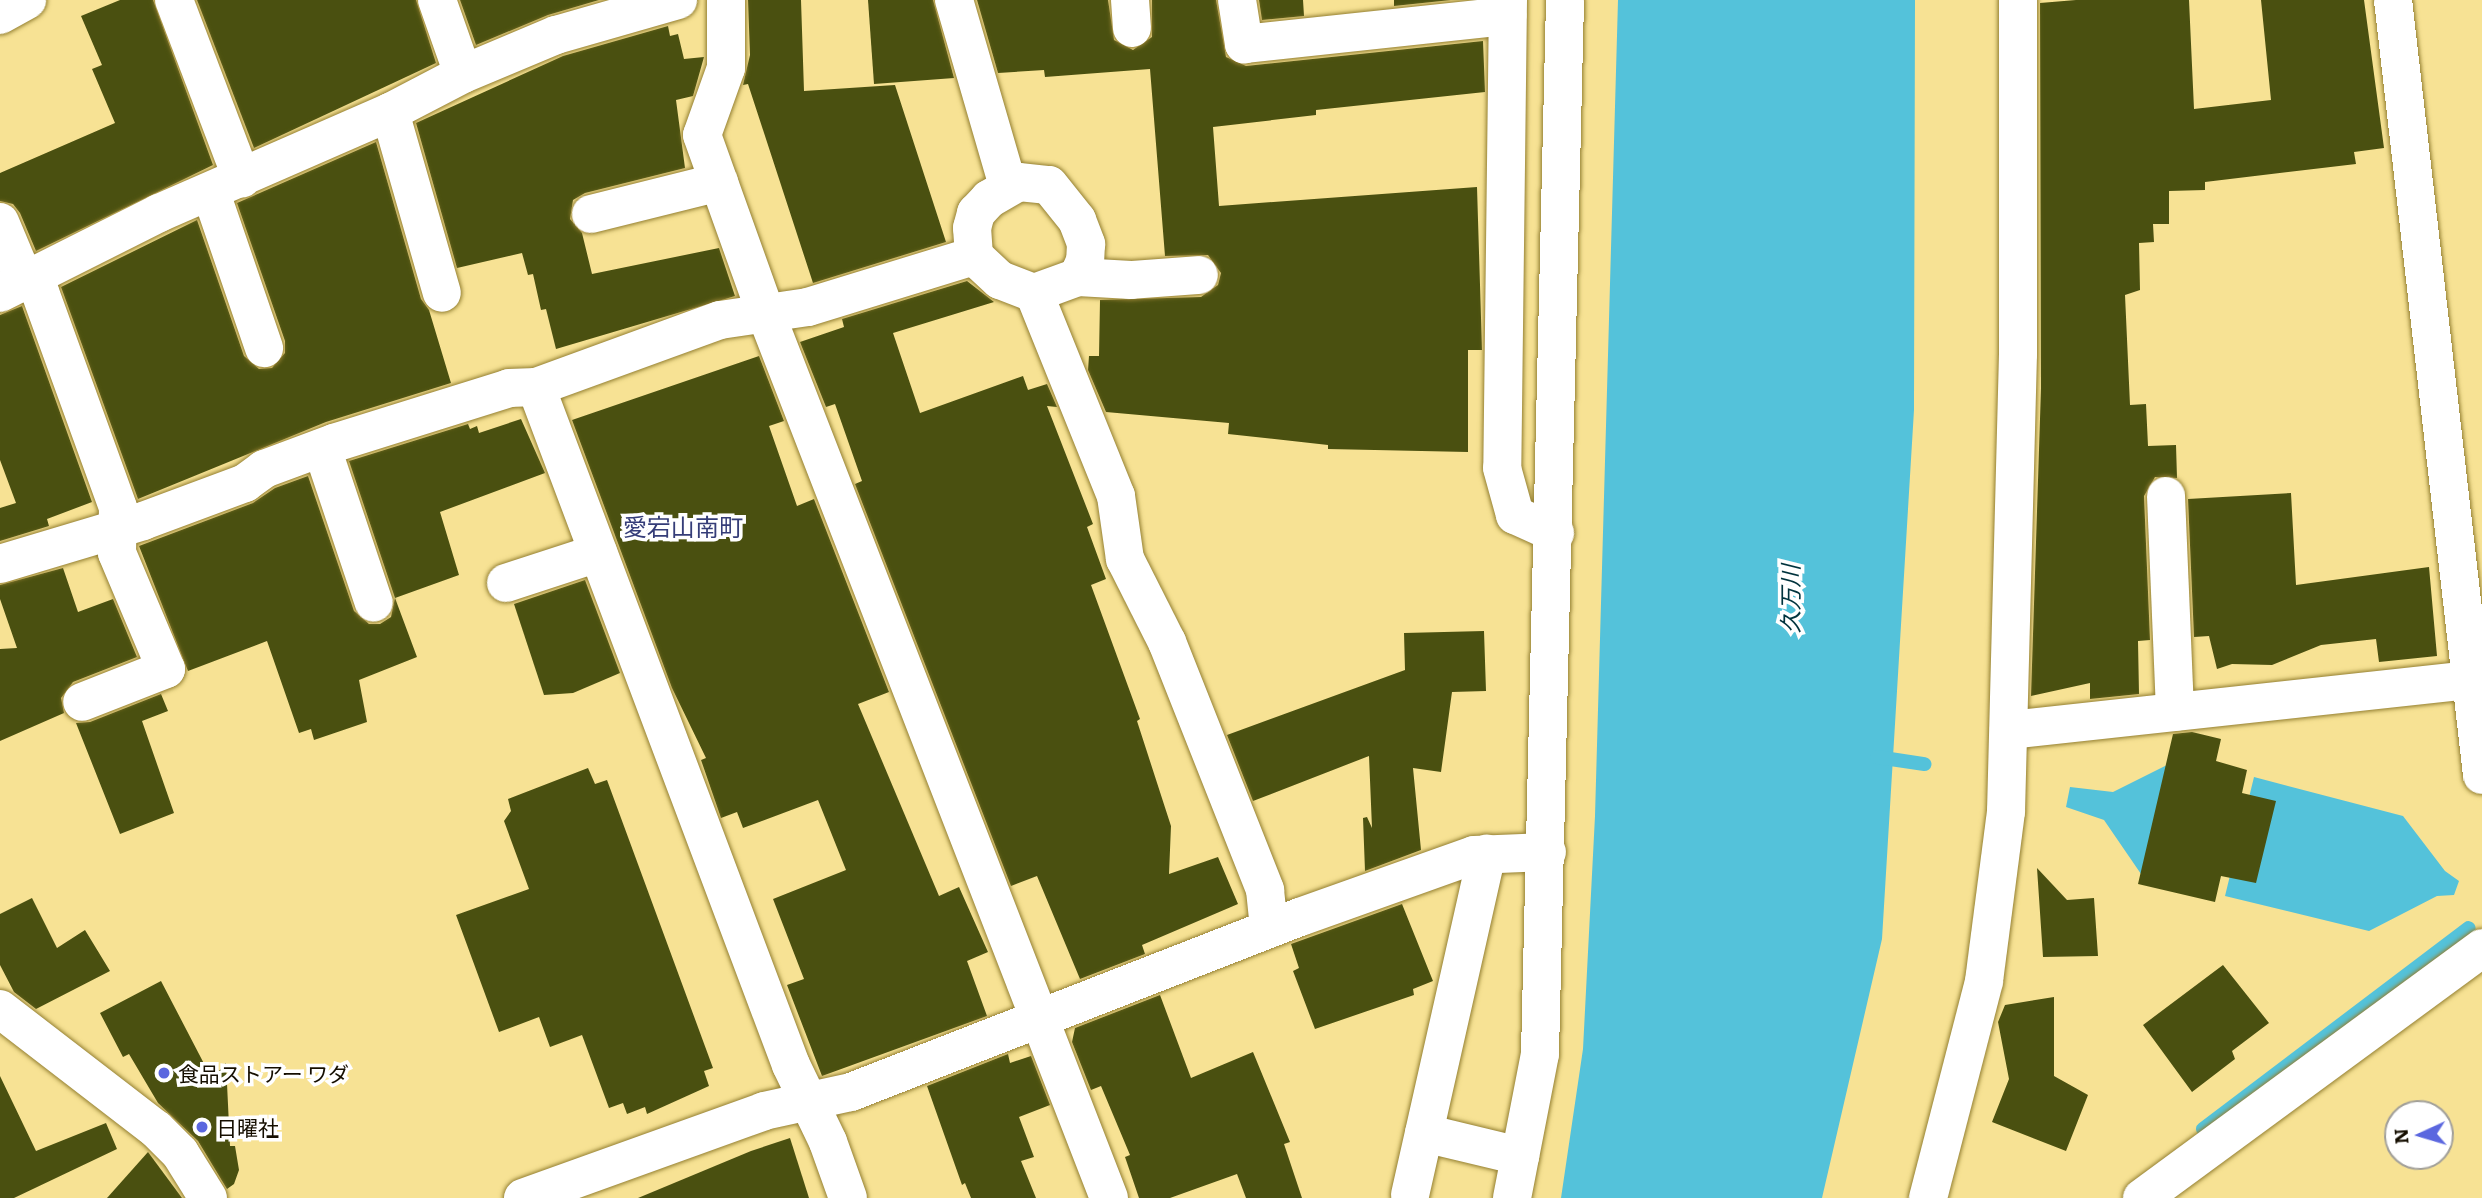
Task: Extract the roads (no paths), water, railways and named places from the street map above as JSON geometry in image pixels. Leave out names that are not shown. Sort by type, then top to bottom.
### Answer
[{"type":"street","points":[[0,15],[27,0]]},
{"type":"street","points":[[174,0],[226,186],[264,348]]},
{"type":"street","points":[[437,0],[463,74]]},
{"type":"street","points":[[16,286],[159,213],[226,186],[390,112],[463,74],[632,5],[678,0]]},
{"type":"street","points":[[726,0],[726,68],[702,135],[766,314],[1109,1198]]},
{"type":"street","points":[[954,0],[1007,186]]},
{"type":"street","points":[[1237,0],[1244,58],[1508,8],[1502,468],[1516,515],[1555,533]]},
{"type":"street","points":[[1512,1198],[1540,1054],[1555,533],[1565,0]]},
{"type":"street","points":[[1928,1198],[1937,1178],[1994,929],[2009,730],[2018,354],[2018,0]]},
{"type":"street","points":[[2393,0],[2482,775]]},
{"type":"street","points":[[390,112],[442,293]]},
{"type":"street","points":[[591,214],[719,181]]},
{"type":"street","points":[[1079,277],[1086,244],[1077,220],[1049,185],[1031,181],[1007,186],[976,213],[972,228],[974,256],[1000,280],[1034,292],[1079,277],[1131,280],[1199,275]]},
{"type":"street","points":[[0,222],[18,265],[16,286]]},
{"type":"street","points":[[0,564],[116,529],[245,483],[264,468],[322,448],[509,388],[536,387],[720,320],[808,307],[974,256]]},
{"type":"street","points":[[16,286],[40,292],[118,508],[117,553],[166,669],[82,702]]},
{"type":"street","points":[[1034,292],[1116,496],[1125,559],[1167,642],[1265,890],[1269,929]]},
{"type":"street","points":[[536,387],[786,1053],[848,1198]]},
{"type":"street","points":[[322,448],[374,603]]},
{"type":"street","points":[[2166,496],[2175,712]]},
{"type":"street","points":[[506,583],[598,553]]},
{"type":"street","points":[[2009,730],[2470,680]]},
{"type":"street","points":[[523,1198],[764,1111],[851,1092],[1269,929],[1487,854],[1547,852]]},
{"type":"street","points":[[1410,1195],[1487,854]]},
{"type":"street","points":[[2142,1198],[2482,948]]},
{"type":"street","points":[[0,1009],[140,1114],[180,1153],[208,1198]]},
{"type":"street","points":[[1424,1133],[1520,1156]]},
{"type":"water","name":"久万川","points":[[1618,0],[1915,0],[1914,410],[1882,939],[1822,1198],[1561,1198],[1583,1049],[1595,816]]},
{"type":"water","points":[[2169,764],[2141,874],[2104,820],[2066,807],[2070,787],[2113,792]]},
{"type":"water","points":[[2254,777],[2403,816],[2445,871],[2459,881],[2454,895],[2437,896],[2369,931],[2225,896]]},
{"type":"waterway","points":[[1877,757],[1924,764]]},
{"type":"waterway","points":[[2203,1129],[2469,928]]},
{"type":"place","name":"食品ストアー ワダ","points":[[164,1073]]},
{"type":"place","name":"日曜社","points":[[202,1127]]},
{"type":"district","name":"愛宕山南町","points":[[683,526]]}]
